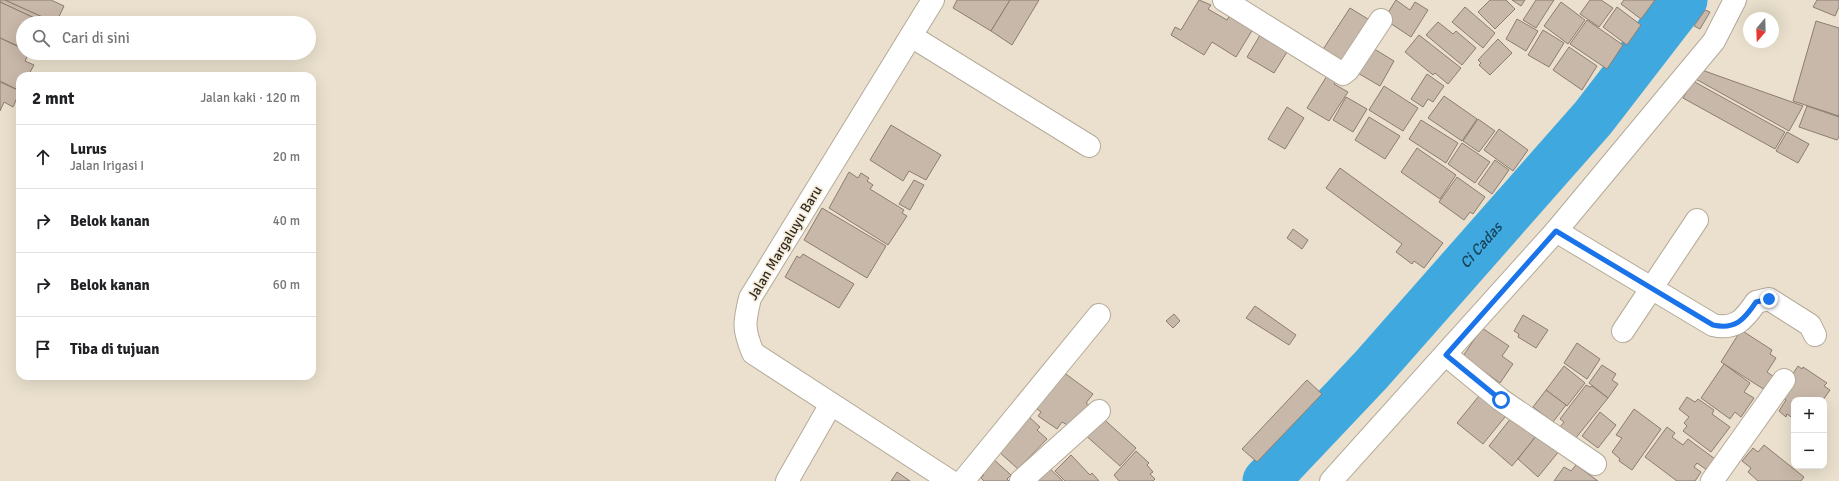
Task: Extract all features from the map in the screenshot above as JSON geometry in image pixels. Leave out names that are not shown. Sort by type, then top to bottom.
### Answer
[{"type":"street","name":"Jalan Margaluyu Baru","points":[[933,0],[750,298],[744,324],[747,339],[753,353],[950,481]]},
{"type":"street","points":[[1224,0],[1343,74],[1348,70],[1381,20]]},
{"type":"street","points":[[1331,481],[1556,231],[1714,40],[1735,0]]},
{"type":"street","points":[[911,36],[1089,146]]},
{"type":"street","points":[[1623,331],[1650,288],[1697,220]]},
{"type":"street","points":[[1556,231],[1713,325],[1722,327],[1731,326],[1738,323],[1750,312],[1756,302],[1769,299],[1810,325],[1815,335]]},
{"type":"street","points":[[963,481],[1099,315]]},
{"type":"street","points":[[1446,355],[1501,400],[1596,464]]},
{"type":"street","points":[[1712,481],[1784,380]]},
{"type":"street","points":[[787,481],[831,404]]},
{"type":"street","points":[[1021,481],[1099,410]]},
{"type":"building","points":[[0,0],[5,0],[40,16],[30,16],[0,2]]},
{"type":"building","points":[[5,0],[51,0],[64,6],[59,16],[40,16]]},
{"type":"building","points":[[957,0],[1010,0],[991,31],[953,8]]},
{"type":"building","points":[[1010,0],[1039,0],[1012,45],[991,31]]},
{"type":"building","points":[[1199,0],[1211,5],[1208,9],[1227,20],[1230,15],[1256,24],[1236,57],[1212,42],[1204,55],[1171,35],[1175,27],[1181,30]]},
{"type":"building","points":[[1396,0],[1410,10],[1415,2],[1428,10],[1411,37],[1384,19]]},
{"type":"building","points":[[1490,0],[1506,0],[1515,9],[1495,29],[1478,12]]},
{"type":"building","points":[[1512,0],[1525,0],[1521,6]]},
{"type":"building","points":[[1536,0],[1554,0],[1536,28],[1523,20]]},
{"type":"building","points":[[1590,0],[1601,0],[1613,8],[1599,27],[1580,14]]},
{"type":"building","points":[[1624,0],[1655,0],[1641,19],[1621,4]]},
{"type":"building","points":[[1817,0],[1839,0],[1839,7],[1835,16],[1813,7]]},
{"type":"building","points":[[0,2],[30,16],[16,16],[16,45],[0,38]]},
{"type":"building","points":[[1561,2],[1585,20],[1568,44],[1544,26]]},
{"type":"building","points":[[1465,7],[1495,33],[1483,48],[1452,22]]},
{"type":"building","points":[[1617,7],[1641,25],[1627,45],[1603,27]]},
{"type":"building","points":[[1350,8],[1376,24],[1347,70],[1320,54]]},
{"type":"building","points":[[1705,10],[1710,12],[1700,29],[1694,26]]},
{"type":"building","points":[[1517,19],[1538,31],[1526,51],[1506,39]]},
{"type":"building","points":[[1587,20],[1623,45],[1607,69],[1570,44]]},
{"type":"building","points":[[1816,21],[1839,28],[1839,116],[1793,101]]},
{"type":"building","points":[[1438,22],[1453,34],[1456,31],[1476,48],[1462,65],[1426,35]]},
{"type":"building","points":[[1265,27],[1290,47],[1274,73],[1247,57]]},
{"type":"building","points":[[1543,30],[1564,43],[1549,67],[1528,55]]},
{"type":"building","points":[[1419,35],[1461,68],[1448,84],[1435,73],[1433,75],[1405,52]]},
{"type":"building","points":[[0,38],[16,46],[16,60],[26,60],[34,65],[30,72],[16,72],[16,89],[0,81]]},
{"type":"building","points":[[1498,39],[1512,53],[1490,75],[1479,65],[1481,63],[1478,60]]},
{"type":"building","points":[[1371,47],[1394,61],[1380,86],[1356,72]]},
{"type":"building","points":[[1569,47],[1597,66],[1582,90],[1553,70]]},
{"type":"building","points":[[1699,69],[1803,106],[1789,131],[1694,78]]},
{"type":"building","points":[[1330,71],[1338,77],[1334,84],[1348,92],[1329,121],[1307,108]]},
{"type":"building","points":[[1427,74],[1444,86],[1433,102],[1428,99],[1423,107],[1411,99]]},
{"type":"building","points":[[1693,81],[1785,132],[1775,149],[1683,98]]},
{"type":"building","points":[[0,82],[16,89],[16,100],[13,107],[4,102],[0,111]]},
{"type":"building","points":[[1384,86],[1418,108],[1403,131],[1369,110]]},
{"type":"building","points":[[1444,96],[1477,119],[1462,141],[1428,118]]},
{"type":"building","points":[[1346,97],[1367,109],[1353,132],[1333,120]]},
{"type":"building","points":[[1807,106],[1839,117],[1839,137],[1837,140],[1799,127]]},
{"type":"building","points":[[1287,107],[1304,118],[1285,149],[1268,139]]},
{"type":"building","points":[[1369,117],[1400,136],[1385,159],[1355,140]]},
{"type":"building","points":[[1478,119],[1495,131],[1479,152],[1463,141]]},
{"type":"building","points":[[1421,120],[1458,143],[1446,163],[1409,139]]},
{"type":"building","points":[[891,125],[941,155],[926,180],[909,171],[903,181],[870,160]]},
{"type":"building","points":[[1499,129],[1528,150],[1513,171],[1484,150]]},
{"type":"building","points":[[1787,132],[1809,144],[1798,163],[1776,151]]},
{"type":"building","points":[[1462,143],[1490,162],[1475,183],[1448,164]]},
{"type":"building","points":[[1417,148],[1456,175],[1440,199],[1401,172]]},
{"type":"building","points":[[1495,160],[1509,170],[1492,194],[1478,184]]},
{"type":"building","points":[[1340,168],[1443,243],[1424,268],[1414,261],[1412,264],[1396,252],[1402,244],[1326,188]]},
{"type":"building","points":[[849,172],[858,178],[861,173],[869,178],[867,181],[873,185],[870,189],[904,210],[902,213],[907,216],[888,245],[829,208]]},
{"type":"building","points":[[1457,177],[1485,197],[1473,214],[1470,212],[1464,220],[1439,202]]},
{"type":"building","points":[[914,180],[924,185],[910,210],[899,204]]},
{"type":"building","points":[[822,208],[886,246],[867,278],[804,240]]},
{"type":"building","points":[[1293,229],[1308,240],[1302,249],[1287,238]]},
{"type":"building","points":[[803,254],[854,284],[839,308],[785,277],[797,256],[800,258]]},
{"type":"building","points":[[1255,306],[1296,335],[1289,345],[1246,318]]},
{"type":"building","points":[[1174,314],[1180,321],[1173,328],[1166,321]]},
{"type":"building","points":[[1523,315],[1548,330],[1536,348],[1518,337],[1519,334],[1514,331]]},
{"type":"building","points":[[1482,328],[1509,346],[1502,356],[1513,364],[1500,383],[1463,356]]},
{"type":"building","points":[[1741,330],[1772,350],[1770,354],[1776,358],[1767,372],[1774,377],[1765,390],[1721,362]]},
{"type":"building","points":[[1577,343],[1600,359],[1587,379],[1564,363]]},
{"type":"building","points":[[1724,364],[1750,383],[1744,392],[1754,398],[1741,417],[1735,412],[1730,419],[1701,398]]},
{"type":"building","points":[[1602,365],[1616,374],[1612,380],[1618,384],[1608,398],[1589,383]]},
{"type":"building","points":[[1564,366],[1585,383],[1567,406],[1546,390]]},
{"type":"building","points":[[1798,366],[1802,369],[1803,367],[1827,383],[1824,386],[1830,390],[1825,397],[1791,397],[1791,417],[1787,414],[1786,417],[1779,411],[1786,400],[1779,395]]},
{"type":"building","points":[[1059,369],[1093,394],[1086,403],[1089,405],[1071,427],[1062,422],[1057,429],[1038,416],[1041,412],[1032,405]]},
{"type":"building","points":[[1307,380],[1322,394],[1257,462],[1242,449]]},
{"type":"building","points":[[1586,385],[1590,387],[1592,386],[1608,398],[1575,439],[1560,427],[1564,422],[1560,419]]},
{"type":"building","points":[[1546,390],[1566,405],[1553,422],[1533,407]]},
{"type":"building","points":[[1483,391],[1509,412],[1483,444],[1457,423]]},
{"type":"building","points":[[1687,397],[1695,402],[1698,399],[1714,410],[1712,414],[1730,427],[1711,452],[1683,431],[1687,426],[1684,423],[1689,417],[1679,409]]},
{"type":"building","points":[[1634,409],[1661,429],[1632,470],[1619,461],[1620,459],[1612,452],[1622,438],[1616,435]]},
{"type":"building","points":[[1600,412],[1616,425],[1598,448],[1582,436]]},
{"type":"building","points":[[1515,413],[1541,430],[1512,466],[1489,446]]},
{"type":"building","points":[[1099,415],[1136,448],[1120,466],[1083,433]]},
{"type":"building","points":[[1029,417],[1040,427],[1037,430],[1047,439],[1018,469],[998,451]]},
{"type":"building","points":[[1667,427],[1675,433],[1672,437],[1683,445],[1688,439],[1715,459],[1707,470],[1697,463],[1694,467],[1701,472],[1695,481],[1677,481],[1645,457]]},
{"type":"building","points":[[1540,431],[1560,450],[1538,477],[1518,459]]},
{"type":"building","points":[[1764,445],[1791,467],[1791,469],[1794,469],[1804,477],[1801,481],[1758,481],[1748,472],[1751,468],[1742,461],[1753,448],[1758,452]]},
{"type":"building","points":[[1136,451],[1149,463],[1147,465],[1153,472],[1150,474],[1155,479],[1153,481],[1119,481],[1114,475]]},
{"type":"building","points":[[1071,455],[1090,475],[1092,473],[1099,481],[1065,481],[1055,471]]},
{"type":"building","points":[[992,458],[1011,475],[1007,479],[1009,481],[984,481],[981,478],[984,475],[980,471]]},
{"type":"building","points":[[1045,464],[1063,481],[1035,481]]},
{"type":"building","points":[[1576,465],[1598,481],[1554,481],[1564,467],[1571,471]]},
{"type":"building","points":[[897,472],[910,481],[891,481]]},
{"type":"waterway","name":"Ci Cadas","points":[[1266,481],[1371,370],[1593,118],[1684,0]]},
{"type":"route","points":[[1501,400],[1446,355],[1556,231],[1713,325],[1722,327],[1731,326],[1738,323],[1750,312],[1756,302],[1769,299]]}]
